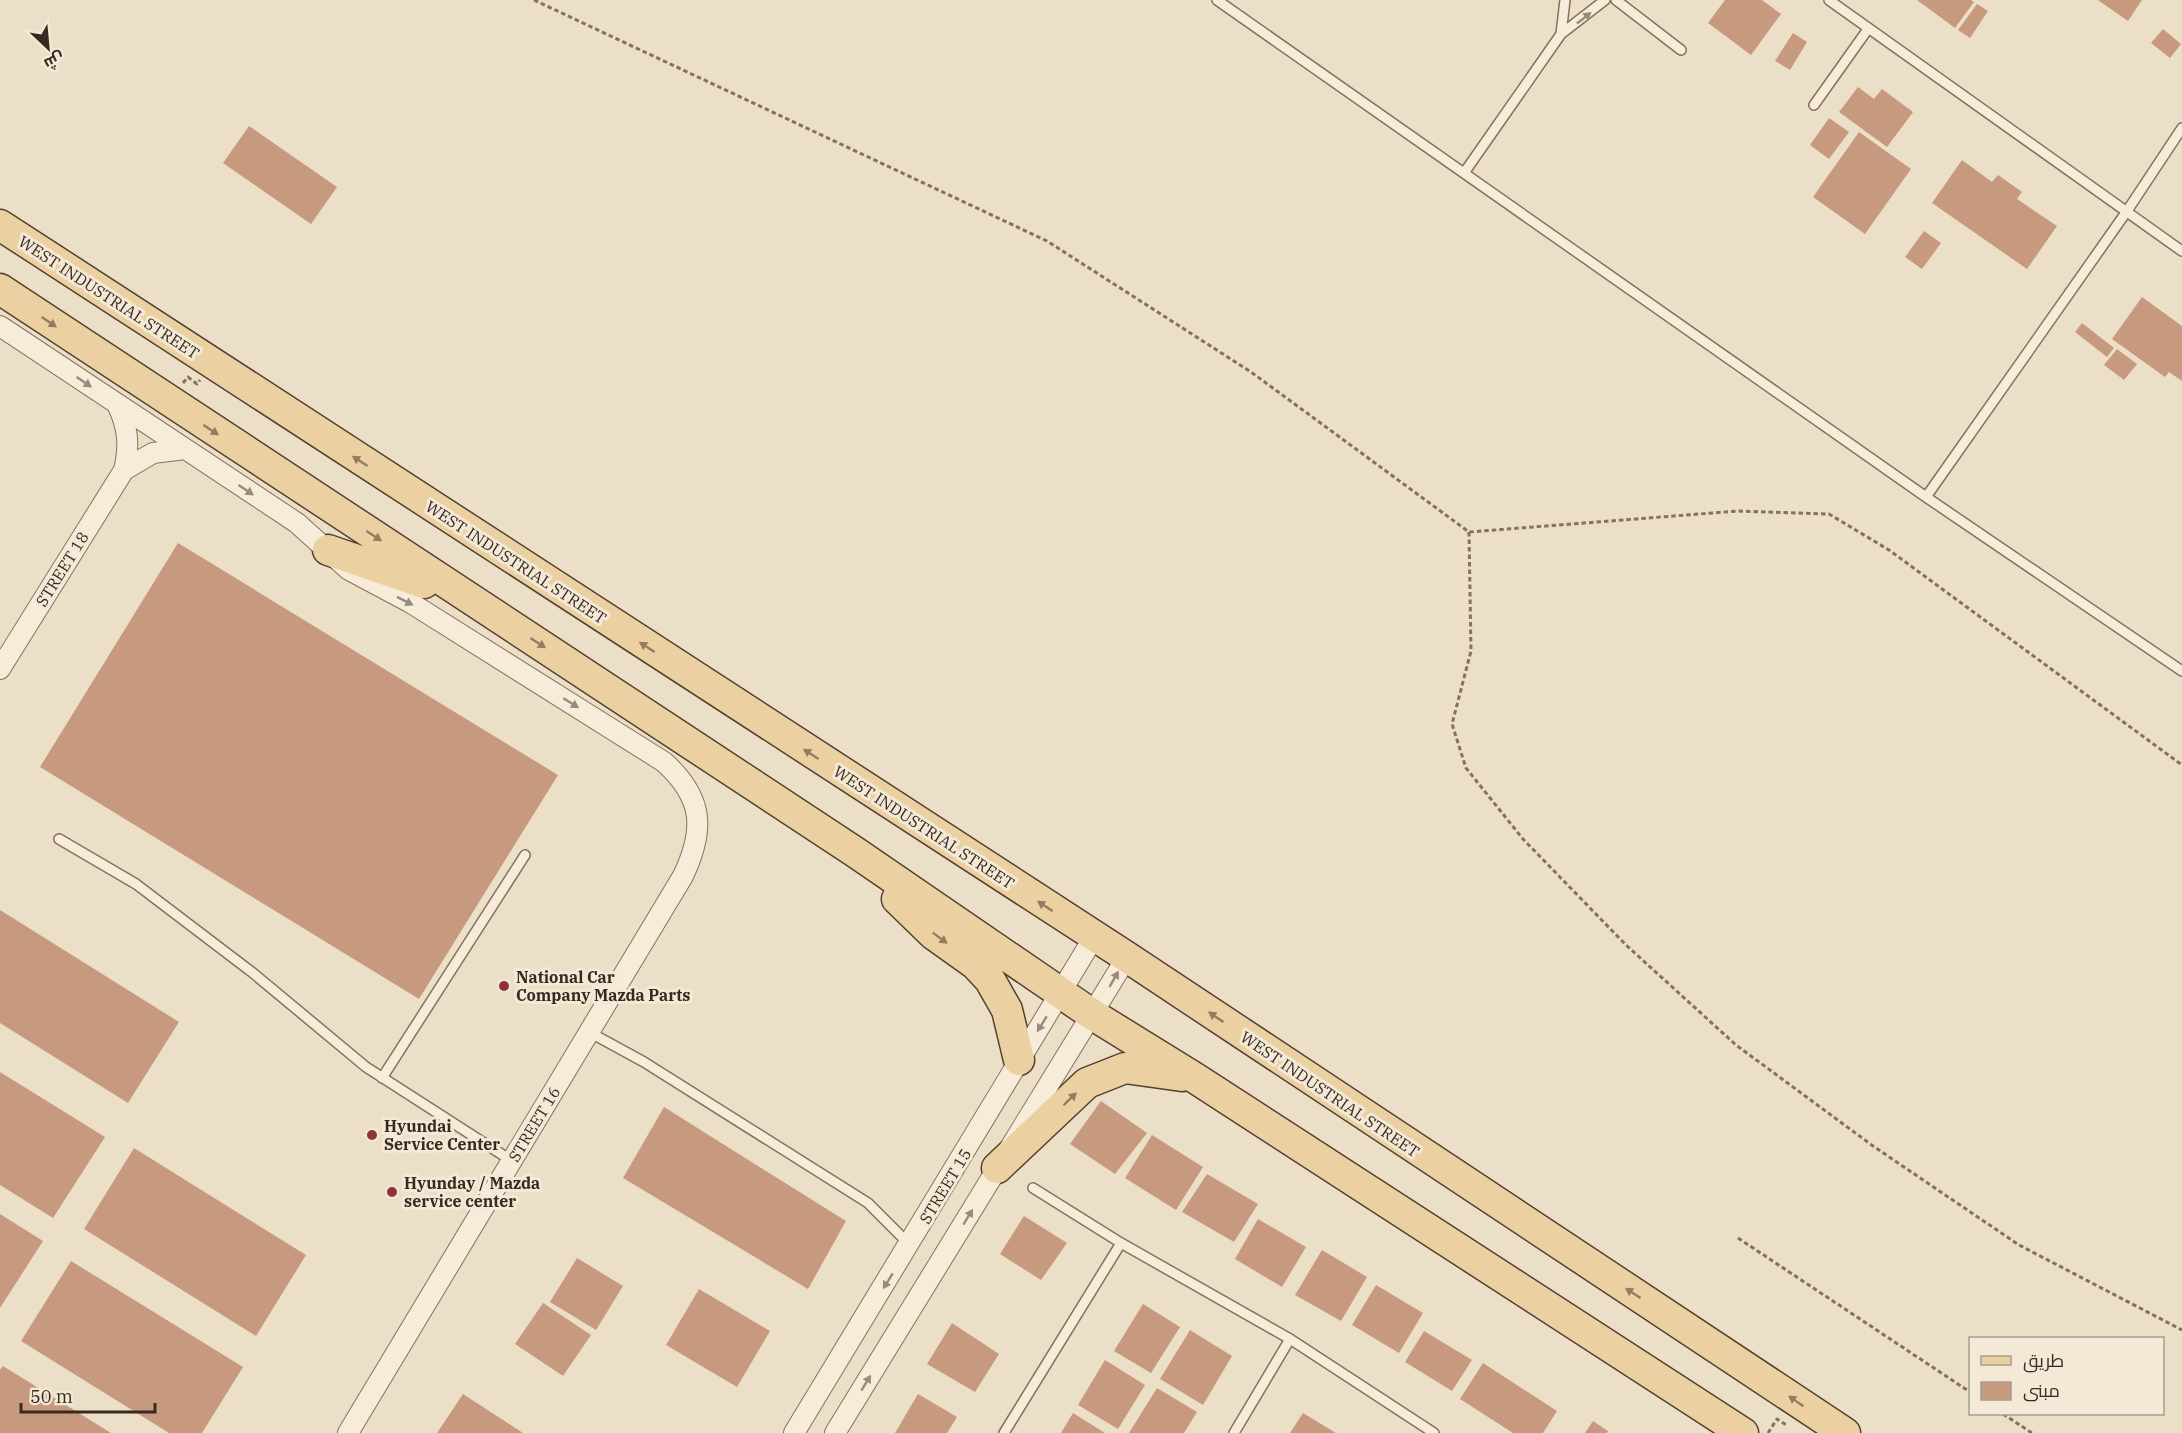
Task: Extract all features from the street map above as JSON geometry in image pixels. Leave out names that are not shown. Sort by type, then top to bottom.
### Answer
[{"type":"main road","name":"WEST INDUSTRIAL STREET","points":[[0,225],[1127,957],[1845,1433]]},
{"type":"main road","points":[[0,289],[855,852],[1061,994],[1195,1078],[1743,1433]]},
{"type":"main road","points":[[328,550],[357,558],[409,578],[459,592]]},
{"type":"main road","points":[[855,852],[919,920],[975,964],[990,980],[1007,1010],[1019,1060]]},
{"type":"main road","points":[[997,1168],[1088,1083],[1106,1074],[1125,1068],[1195,1078]]},
{"type":"street","points":[[0,326],[297,523],[328,550]]},
{"type":"street","name":"STREET 18","points":[[0,669],[124,470],[128,453],[128,436],[117,404]]},
{"type":"street","name":"STREET 18","points":[[124,470],[153,453],[186,449]]},
{"type":"street","name":"STREET 16","points":[[328,550],[349,570],[411,603],[672,769],[690,794],[697,815],[698,831],[695,851],[683,876],[348,1433]]},
{"type":"street","name":"STREET 15","points":[[794,1433],[910,1245],[1094,937]]},
{"type":"street","points":[[835,1433],[1127,957]]},
{"type":"lane","points":[[1217,0],[1926,496],[2182,671]]},
{"type":"lane","points":[[1560,34],[1565,0]]},
{"type":"lane","points":[[1464,173],[1560,34],[1605,0]]},
{"type":"lane","points":[[1616,0],[1681,50]]},
{"type":"lane","points":[[1829,0],[2182,251]]},
{"type":"lane","points":[[1814,105],[1868,29]]},
{"type":"lane","points":[[1926,496],[2127,211],[2182,128]]},
{"type":"lane","points":[[59,839],[136,884],[382,1078],[512,1161]]},
{"type":"lane","points":[[382,1078],[525,855]]},
{"type":"lane","points":[[590,1032],[644,1062],[868,1203],[910,1245]]},
{"type":"lane","points":[[1033,1188],[1121,1243],[1290,1339],[1434,1433]]},
{"type":"lane","points":[[1004,1433],[1121,1243]]},
{"type":"lane","points":[[1234,1433],[1290,1339]]},
{"type":"path","points":[[534,0],[1047,241],[1251,372],[1469,532],[1738,511],[1829,514],[1889,550],[2182,765]]},
{"type":"path","points":[[1469,532],[1471,651],[1452,724],[1466,768],[1523,839],[1626,945],[1736,1045],[1873,1146],[2019,1245],[2182,1330]]},
{"type":"path","points":[[1738,1238],[1969,1391]]},
{"type":"path","points":[[2006,1415],[2032,1433]]},
{"type":"building","points":[[1725,0],[1762,0],[1781,14],[1751,55],[1708,23]]},
{"type":"building","points":[[1917,0],[1971,0],[1974,2],[1955,28]]},
{"type":"building","points":[[2098,0],[2142,0],[2128,21]]},
{"type":"building","points":[[1977,4],[1988,11],[1970,38],[1958,30]]},
{"type":"building","points":[[2163,29],[2181,44],[2170,58],[2151,43]]},
{"type":"building","points":[[1793,33],[1807,42],[1790,70],[1775,61]]},
{"type":"building","points":[[1858,87],[1874,99],[1882,89],[1913,112],[1887,147],[1839,112]]},
{"type":"building","points":[[1829,118],[1849,132],[1829,159],[1810,145]]},
{"type":"building","points":[[249,126],[337,187],[311,224],[223,163]]},
{"type":"building","points":[[1859,132],[1911,169],[1865,234],[1813,197]]},
{"type":"building","points":[[1962,160],[1992,182],[1998,175],[2022,192],[2017,199],[2057,226],[2027,269],[1932,203]]},
{"type":"building","points":[[1924,231],[1941,243],[1922,269],[1905,257]]},
{"type":"building","points":[[2142,297],[2182,326],[2182,381],[2169,372],[2165,377],[2112,339]]},
{"type":"building","points":[[2082,323],[2114,348],[2107,357],[2075,332]]},
{"type":"building","points":[[2117,349],[2137,364],[2124,380],[2104,365]]},
{"type":"building","points":[[178,543],[558,775],[419,999],[40,767]]},
{"type":"building","points":[[0,910],[179,1022],[128,1103],[0,1023]]},
{"type":"building","points":[[0,1072],[105,1137],[53,1218],[0,1185]]},
{"type":"building","points":[[1101,1101],[1147,1133],[1115,1174],[1070,1144]]},
{"type":"building","points":[[664,1107],[846,1221],[808,1289],[623,1178]]},
{"type":"building","points":[[1152,1135],[1203,1167],[1176,1210],[1125,1178]]},
{"type":"building","points":[[134,1148],[306,1255],[256,1336],[84,1229]]},
{"type":"building","points":[[1207,1174],[1258,1204],[1234,1242],[1182,1212]]},
{"type":"building","points":[[0,1214],[43,1241],[0,1308]]},
{"type":"building","points":[[1024,1216],[1067,1243],[1041,1280],[1000,1254]]},
{"type":"building","points":[[1258,1219],[1306,1247],[1282,1287],[1235,1259]]},
{"type":"building","points":[[1322,1250],[1367,1277],[1341,1321],[1295,1295]]},
{"type":"building","points":[[577,1258],[623,1286],[596,1330],[550,1302]]},
{"type":"building","points":[[71,1261],[243,1367],[202,1433],[169,1433],[21,1341]]},
{"type":"building","points":[[1376,1285],[1423,1313],[1399,1353],[1352,1325]]},
{"type":"building","points":[[699,1289],[770,1331],[737,1387],[666,1345]]},
{"type":"building","points":[[543,1303],[591,1335],[563,1376],[515,1344]]},
{"type":"building","points":[[1143,1304],[1180,1327],[1151,1373],[1114,1351]]},
{"type":"building","points":[[952,1323],[999,1354],[975,1392],[927,1364]]},
{"type":"building","points":[[1190,1330],[1232,1356],[1203,1405],[1160,1379]]},
{"type":"building","points":[[1424,1331],[1472,1360],[1452,1391],[1405,1362]]},
{"type":"building","points":[[1105,1360],[1145,1385],[1118,1429],[1078,1405]]},
{"type":"building","points":[[1483,1363],[1557,1411],[1543,1433],[1513,1433],[1460,1399]]},
{"type":"building","points":[[3,1366],[111,1433],[0,1433],[0,1370]]},
{"type":"building","points":[[1157,1388],[1197,1412],[1184,1433],[1129,1433]]},
{"type":"building","points":[[463,1394],[523,1433],[437,1433]]},
{"type":"building","points":[[918,1394],[957,1417],[947,1433],[895,1433]]},
{"type":"building","points":[[1073,1413],[1105,1433],[1061,1433]]},
{"type":"building","points":[[1303,1413],[1336,1433],[1290,1433]]},
{"type":"building","points":[[1593,1421],[1608,1431],[1607,1433],[1585,1433]]},
{"type":"place","name":"National Car Company Mazda Parts","points":[[504,986]]},
{"type":"place","name":"Hyundai Service Center","points":[[372,1135]]},
{"type":"place","name":"Hyunday / Mazda service center","points":[[392,1192]]}]
